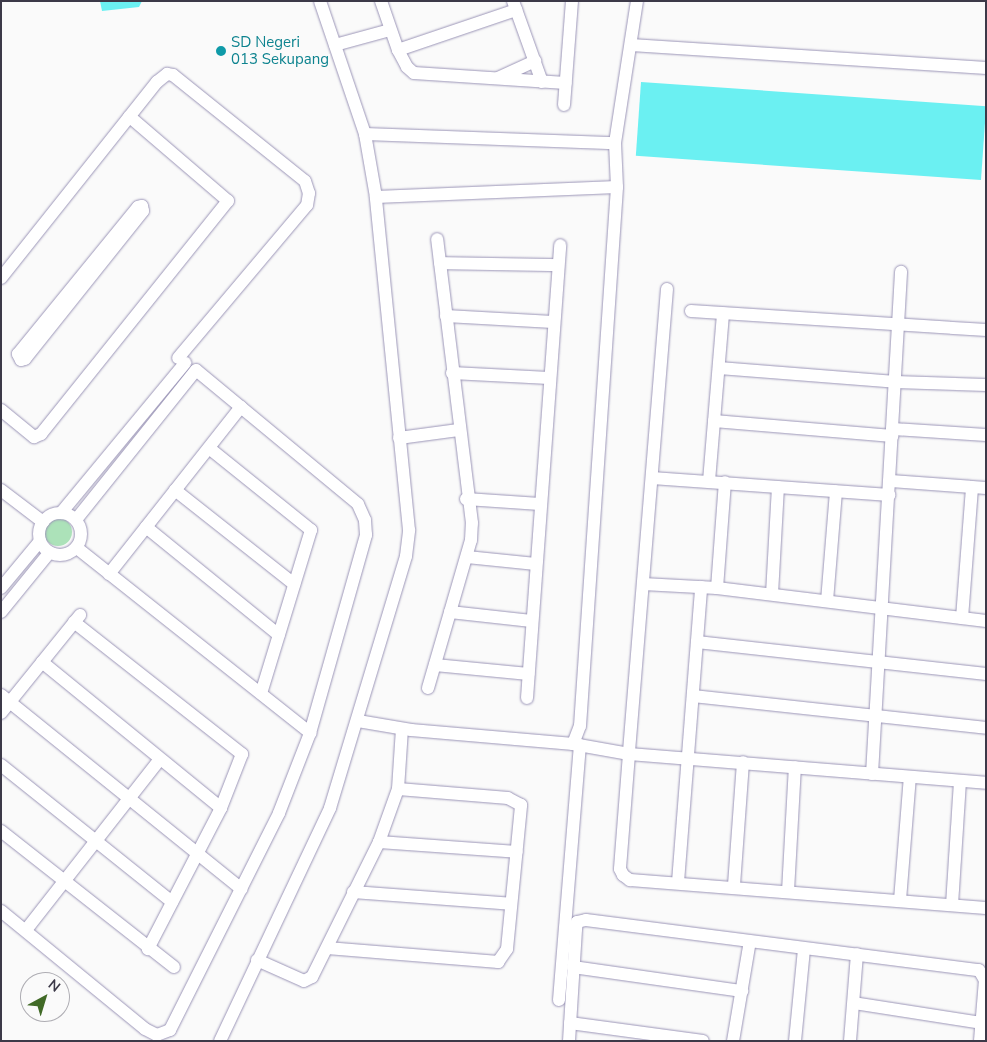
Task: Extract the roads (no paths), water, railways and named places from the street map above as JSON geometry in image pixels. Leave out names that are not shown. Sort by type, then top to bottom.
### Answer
[{"type":"street","points":[[220,1041],[330,808],[358,721],[406,556],[409,530],[376,197],[365,134],[320,1]]},
{"type":"street","points":[[382,1],[398,50],[407,67],[414,73],[566,83]]},
{"type":"street","points":[[564,105],[572,1]]},
{"type":"street","points":[[559,1000],[617,187],[616,143],[637,1]]},
{"type":"street","points":[[398,50],[515,6],[542,82]]},
{"type":"street","points":[[335,46],[390,30]]},
{"type":"street","points":[[631,45],[986,68]]},
{"type":"street","points":[[495,79],[535,61]]},
{"type":"street","points":[[1,278],[129,116],[157,82],[167,74],[172,75],[305,181],[309,193],[307,205],[186,364],[76,520]]},
{"type":"street","points":[[1,410],[34,437],[41,434],[228,201],[129,116]]},
{"type":"street","points":[[365,134],[616,143]]},
{"type":"street","points":[[376,197],[617,187]]},
{"type":"street","points":[[142,206],[143,211],[86,283],[25,359],[20,358],[18,354],[142,206]]},
{"type":"street","points":[[428,688],[467,556],[472,523],[466,499],[437,239]]},
{"type":"street","points":[[527,698],[560,245]]},
{"type":"street","points":[[440,263],[558,265]]},
{"type":"street","points":[[872,774],[891,481],[901,272]]},
{"type":"street","points":[[668,289],[620,869],[630,880],[734,886],[986,908]]},
{"type":"street","points":[[691,311],[986,330]]},
{"type":"street","points":[[709,481],[723,314]]},
{"type":"street","points":[[446,316],[553,322]]},
{"type":"street","points":[[1,911],[144,1029],[157,1035],[170,1030],[278,813],[310,732],[366,536],[365,520],[358,504],[186,364]]},
{"type":"street","points":[[43,522],[61,513],[186,364]]},
{"type":"street","points":[[719,368],[895,382],[986,385]]},
{"type":"street","points":[[452,374],[549,378]]},
{"type":"street","points":[[109,574],[241,407]]},
{"type":"street","points":[[714,421],[893,433],[986,435]]},
{"type":"street","points":[[399,438],[458,430]]},
{"type":"street","points":[[209,448],[311,530],[261,694]]},
{"type":"street","points":[[652,478],[889,495]]},
{"type":"street","points":[[891,481],[986,488]]},
{"type":"street","points":[[717,588],[724,482]]},
{"type":"street","points":[[772,594],[778,486]]},
{"type":"street","points":[[962,618],[972,487]]},
{"type":"street","points":[[1,490],[43,522]]},
{"type":"street","points":[[175,490],[294,584]]},
{"type":"street","points":[[827,601],[836,491]]},
{"type":"street","points":[[466,499],[540,504]]},
{"type":"street","points":[[40,541],[50,552],[64,555],[76,548],[82,535],[76,520],[61,513]]},
{"type":"street","points":[[1,588],[40,541],[43,522]]},
{"type":"street","points":[[146,527],[279,635]]},
{"type":"street","points":[[76,548],[310,732]]},
{"type":"street","points":[[1,612],[50,552]]},
{"type":"street","points":[[467,556],[536,564]]},
{"type":"street","points":[[643,584],[717,588],[986,621]]},
{"type":"street","points":[[678,882],[701,587]]},
{"type":"street","points":[[450,612],[532,621]]},
{"type":"street","points":[[1,713],[6,698],[42,662],[77,618],[242,754],[221,808],[148,949]]},
{"type":"street","points":[[697,642],[879,664],[986,674]]},
{"type":"street","points":[[42,662],[221,808]]},
{"type":"street","points":[[434,665],[529,674]]},
{"type":"street","points":[[693,696],[986,728]]},
{"type":"street","points":[[6,698],[241,890]]},
{"type":"street","points":[[358,721],[402,729],[576,745],[629,754],[687,756],[986,783]]},
{"type":"street","points":[[257,960],[304,981],[312,977],[379,842],[398,789],[402,729]]},
{"type":"street","points":[[26,930],[160,759]]},
{"type":"street","points":[[734,886],[742,762]]},
{"type":"street","points":[[1,765],[172,902]]},
{"type":"street","points":[[788,891],[795,767]]},
{"type":"street","points":[[900,900],[910,777]]},
{"type":"street","points":[[952,905],[960,781]]},
{"type":"street","points":[[327,948],[498,962],[507,949],[522,805],[516,800],[398,789]]},
{"type":"street","points":[[1,831],[148,949],[174,967]]},
{"type":"street","points":[[379,842],[516,852]]},
{"type":"street","points":[[353,892],[511,904]]},
{"type":"street","points":[[569,1041],[573,967],[578,922],[586,920],[979,970],[985,980],[980,1041]]},
{"type":"street","points":[[733,1041],[750,941]]},
{"type":"street","points":[[794,1041],[804,949]]},
{"type":"street","points":[[850,1041],[857,954]]},
{"type":"street","points":[[573,967],[742,991]]},
{"type":"street","points":[[854,1003],[981,1023]]},
{"type":"street","points":[[570,1023],[703,1041]]},
{"type":"water","points":[[100,1],[142,1],[139,7],[102,11]]},
{"type":"water","points":[[641,82],[986,106],[981,180],[636,156]]},
{"type":"place","name":"SD Negeri 013 Sekupang","points":[[221,51]]}]
